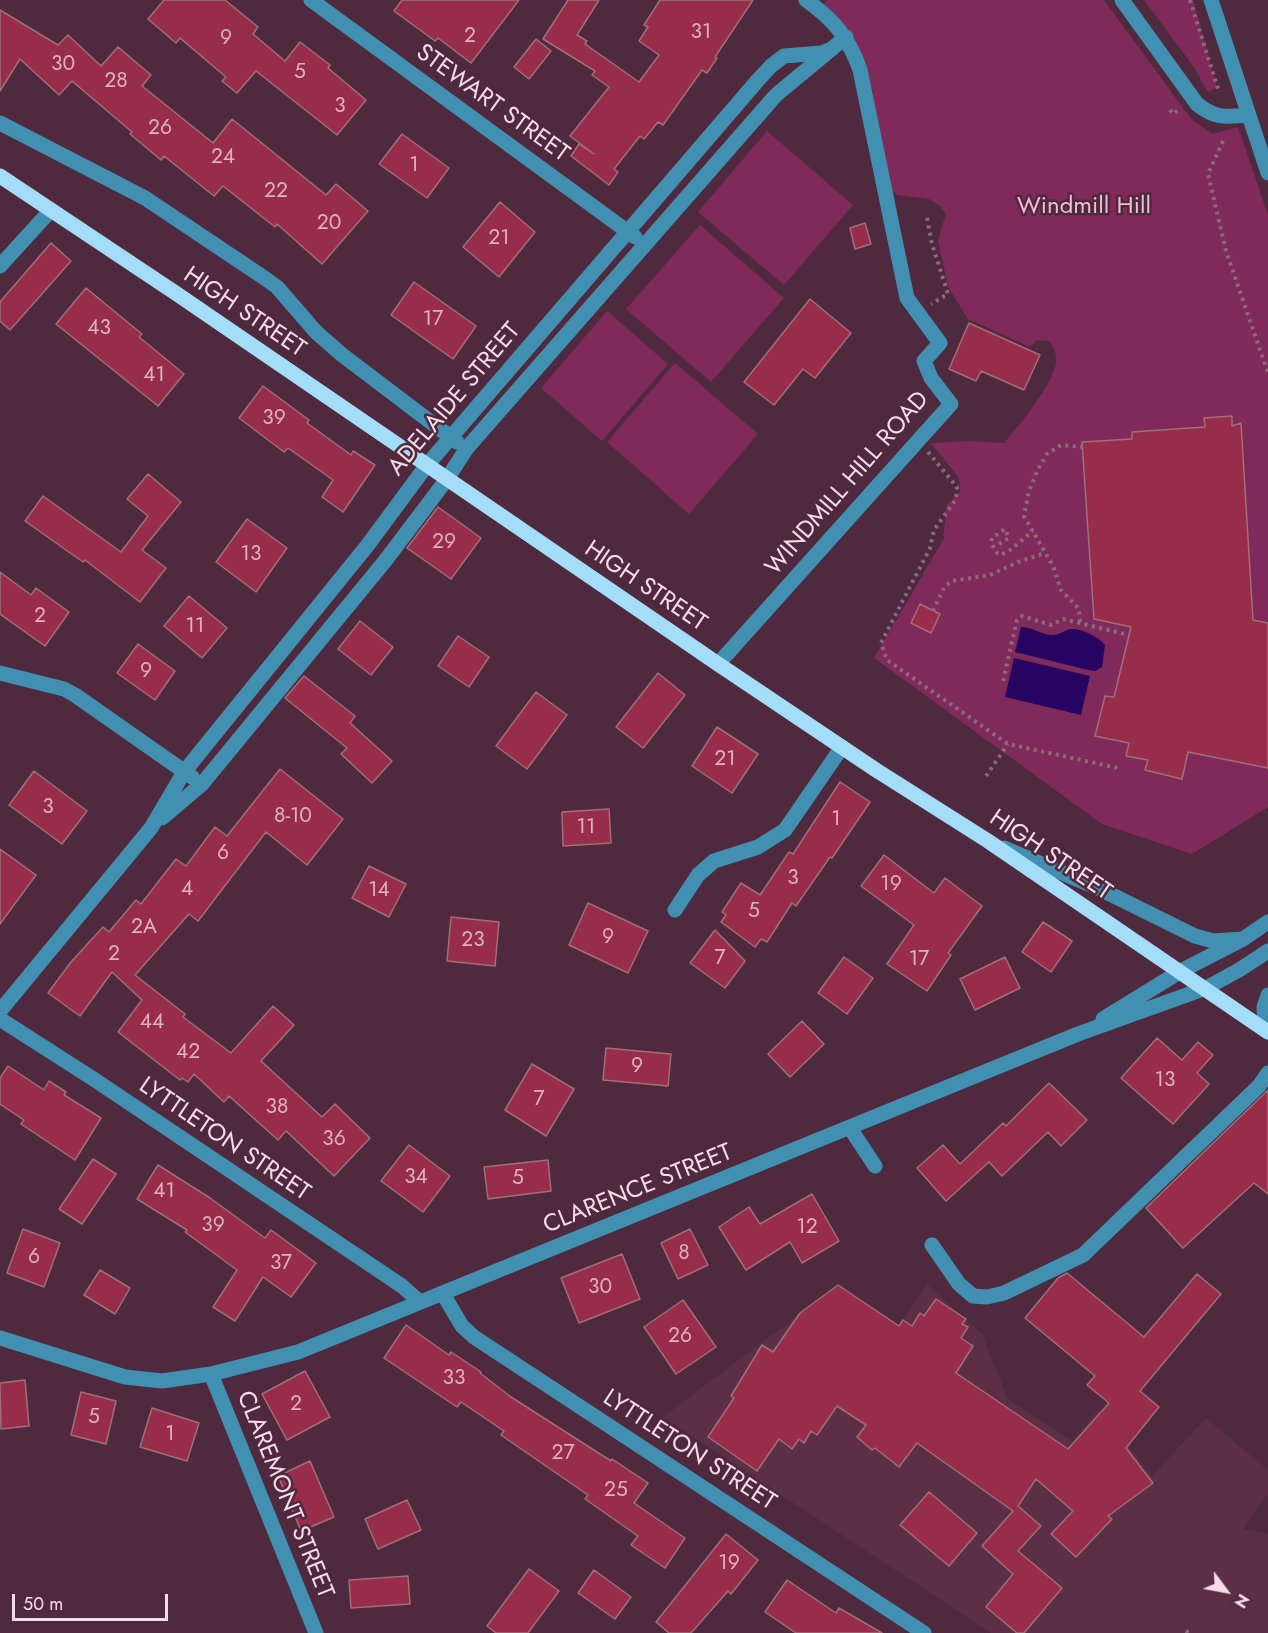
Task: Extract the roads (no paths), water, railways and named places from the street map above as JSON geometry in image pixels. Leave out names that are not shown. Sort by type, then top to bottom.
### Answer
[{"type":"main road","name":"HIGH STREET","points":[[0,176],[718,664],[1181,971],[1267,1031]]},
{"type":"street","name":"STEWART STREET","points":[[311,0],[645,244]]},
{"type":"street","points":[[806,0],[846,37]]},
{"type":"street","points":[[1122,0],[1197,104],[1206,111],[1221,117],[1249,115]]},
{"type":"street","points":[[1211,0],[1268,173]]},
{"type":"street","name":"ADELAIDE STREET","points":[[151,828],[202,784],[385,561],[447,479],[467,448],[645,244],[776,95],[846,37]]},
{"type":"street","name":"WINDMILL HILL ROAD","points":[[718,664],[951,404],[932,378],[924,361],[940,343],[907,298],[860,70],[846,37]]},
{"type":"street","name":"ADELAIDE STREET","points":[[0,1011],[151,828],[184,772],[367,546],[427,465],[735,106],[771,66],[784,56],[821,53],[832,49]]},
{"type":"street","points":[[758,80],[776,95]]},
{"type":"street","points":[[735,106],[753,122]]},
{"type":"street","points":[[0,123],[145,198],[263,277],[277,287],[316,332],[341,354],[450,438],[467,448]]},
{"type":"street","points":[[696,152],[714,167]]},
{"type":"street","points":[[0,266],[51,210]]},
{"type":"street","points":[[517,360],[533,373]]},
{"type":"street","points":[[367,546],[385,561]]},
{"type":"street","points":[[334,586],[352,601]]},
{"type":"street","points":[[308,619],[326,633]]},
{"type":"street","points":[[0,674],[64,689],[202,784]]},
{"type":"street","points":[[263,675],[279,689]]},
{"type":"street","points":[[224,722],[241,736]]},
{"type":"street","points":[[675,910],[698,875],[714,861],[758,848],[785,830],[842,747]]},
{"type":"street","points":[[988,842],[1100,888],[1195,936],[1213,941],[1243,939]]},
{"type":"street","name":"CLARENCE STREET","points":[[1078,1034],[1181,971],[1243,939],[1268,922]]},
{"type":"street","name":"CLARENCE STREET","points":[[1,1339],[125,1377],[162,1381],[211,1374],[298,1352],[1078,1034],[1206,988],[1268,951]]},
{"type":"street","points":[[1267,1031],[1264,1007],[1268,995]]},
{"type":"street","name":"LYTTLETON STREET","points":[[0,1019],[402,1286],[420,1302]]},
{"type":"street","points":[[932,1245],[959,1284],[973,1296],[987,1298],[1004,1293],[1083,1255],[1259,1086],[1268,1073]]},
{"type":"street","points":[[850,1128],[874,1166]]},
{"type":"street","name":"LYTTLETON STREET","points":[[443,1294],[462,1326],[474,1337],[924,1633]]},
{"type":"street","name":"CLAREMONT STREET","points":[[211,1374],[316,1633]]},
{"type":"park label","name":"Windmill Hill","points":[[1084,207]]}]
